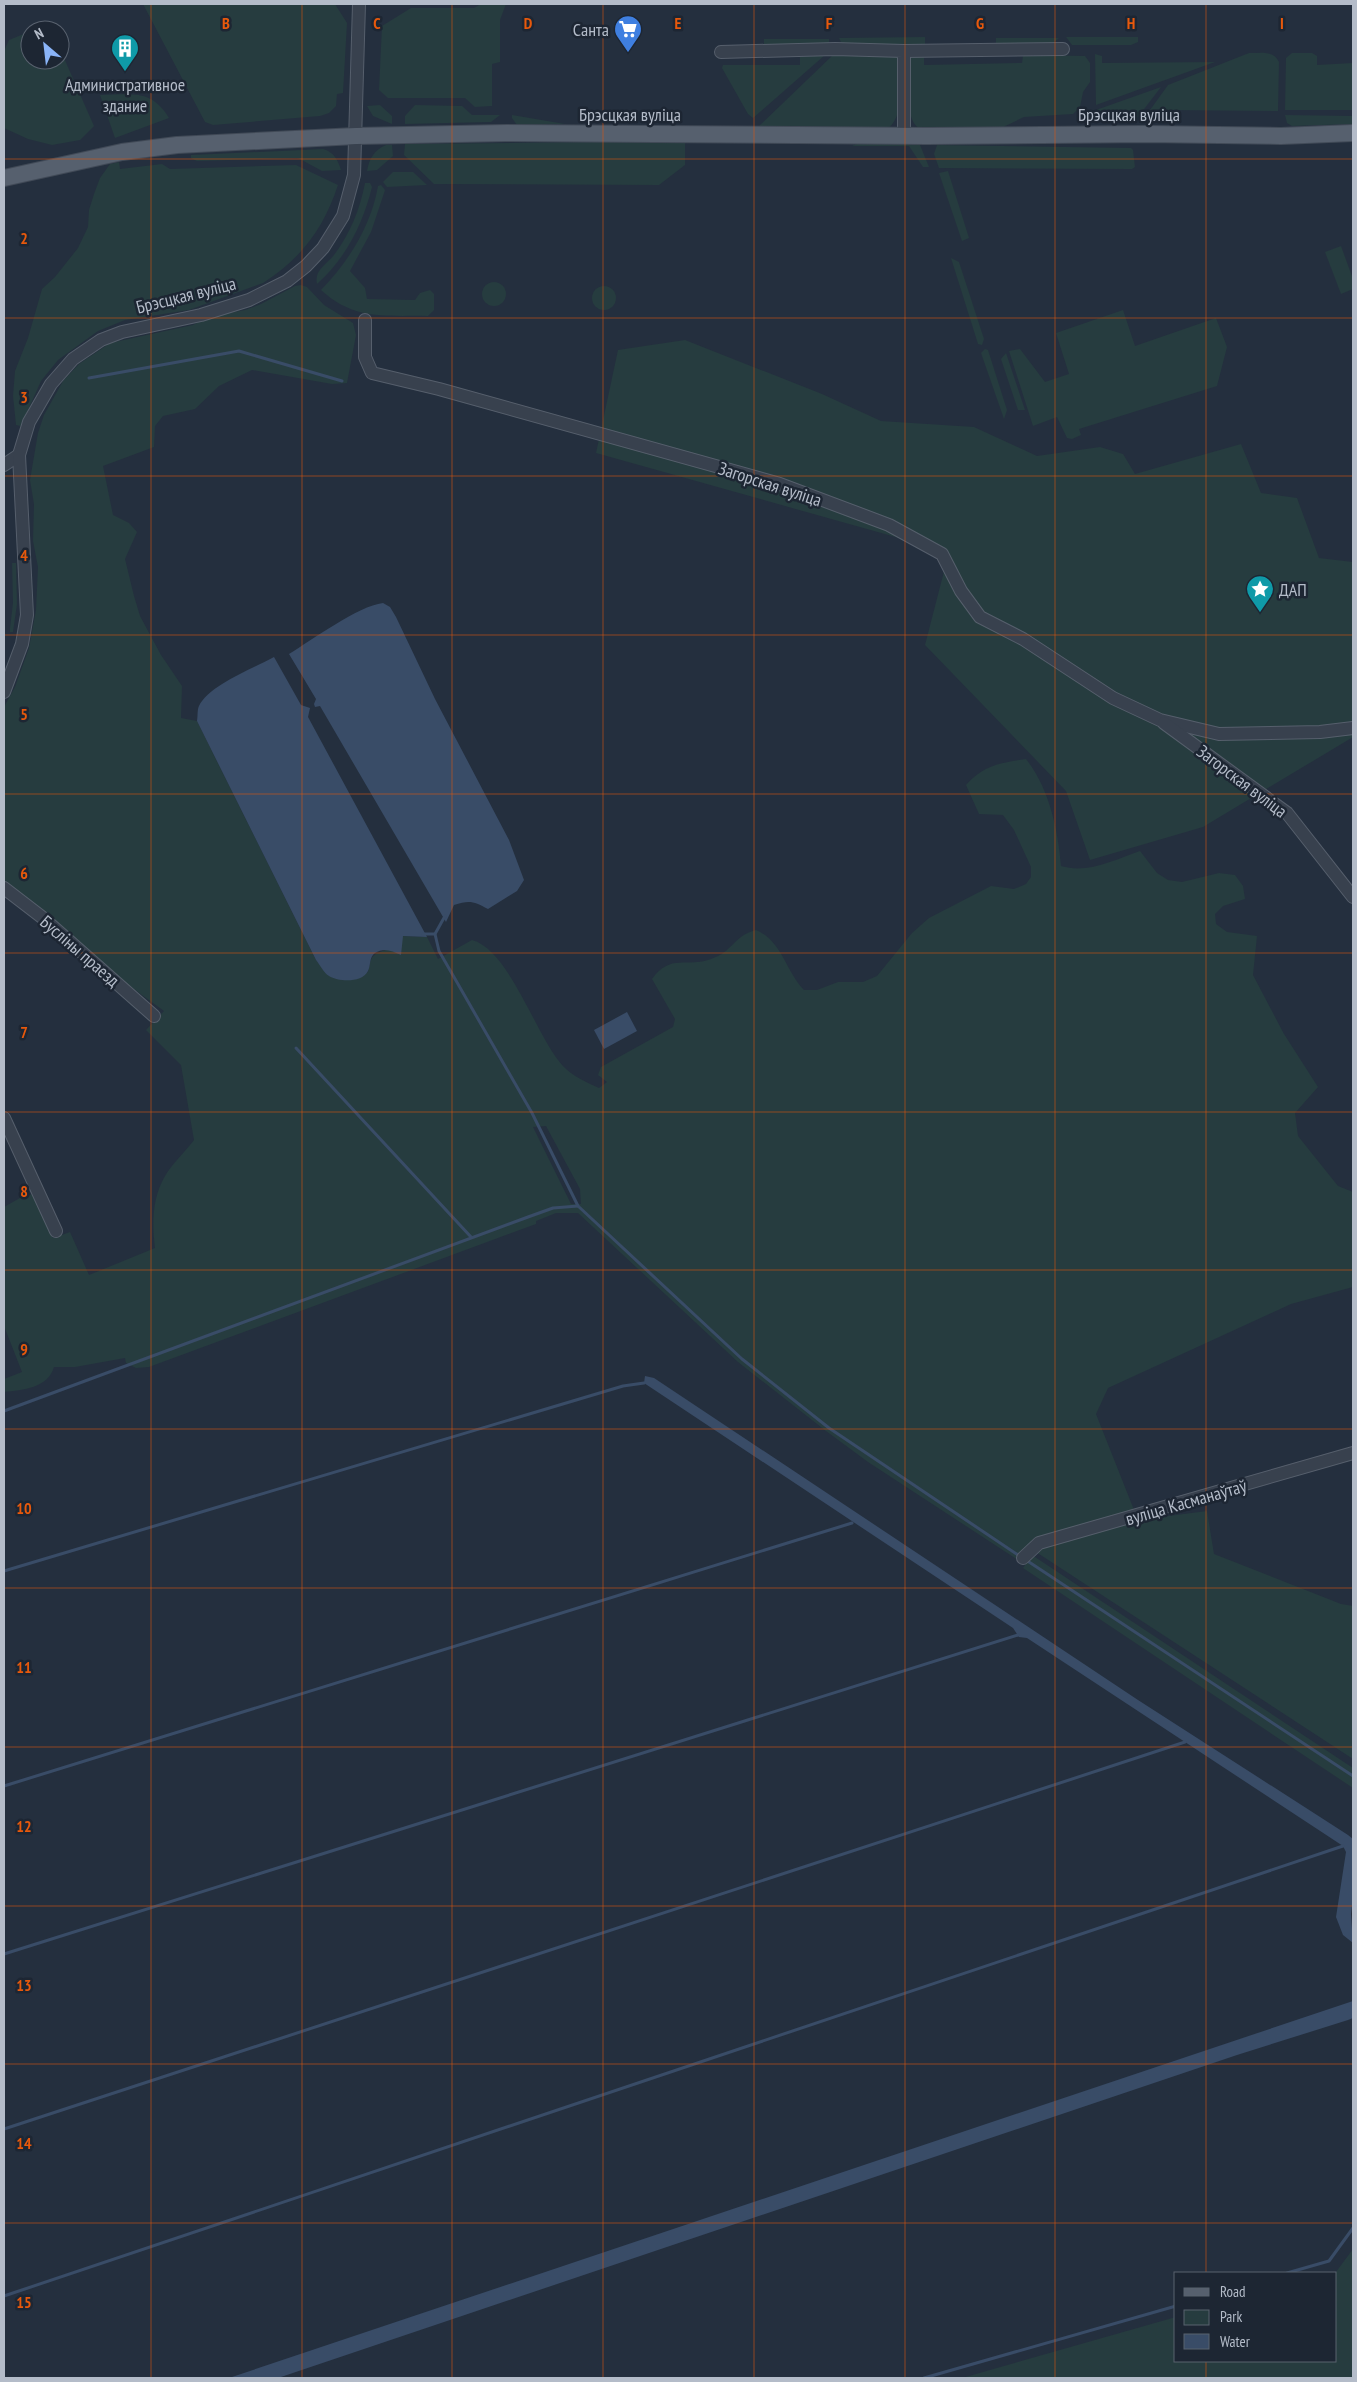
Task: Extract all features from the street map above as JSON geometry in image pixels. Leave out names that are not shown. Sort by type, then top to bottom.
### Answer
[{"type":"main road","name":"Брэсцкая вуліца","points":[[4,178],[122,152],[177,145],[356,136],[506,133],[1281,136],[1353,133]]},
{"type":"street","points":[[356,136],[359,4]]},
{"type":"street","points":[[721,52],[835,49],[904,51],[1063,49]]},
{"type":"street","points":[[904,51],[904,135]]},
{"type":"street","name":"Брэсцкая вуліца","points":[[4,692],[22,644],[27,616],[20,455],[29,422],[51,384],[73,359],[101,340],[122,332],[201,315],[249,300],[287,281],[306,266],[323,248],[343,216],[354,174],[356,136]]},
{"type":"street","name":"Загорская вуліца","points":[[365,320],[364,357],[372,374],[458,394],[780,484],[890,525],[942,554],[961,591],[980,617],[1023,639],[1113,698],[1160,720],[1287,812],[1353,897]]},
{"type":"street","points":[[4,465],[20,455]]},
{"type":"street","name":"Загорская вуліца","points":[[1160,720],[1218,734],[1320,732],[1352,727]]},
{"type":"street","name":"Бусліны праезд","points":[[4,888],[43,918],[154,1016]]},
{"type":"street","points":[[4,1118],[56,1231]]},
{"type":"street","name":"вуліца Касманаўтаў","points":[[1023,1558],[1038,1543],[1353,1453]]},
{"type":"green space","points":[[143,4],[335,4],[347,23],[343,93],[337,94],[336,106],[329,113],[320,116],[213,125],[205,122]]},
{"type":"green space","points":[[481,4],[506,4],[500,20],[500,62],[492,64],[492,106],[475,107],[465,98],[388,98],[379,90],[382,26],[411,8],[474,8]]},
{"type":"green space","points":[[20,35],[20,70],[69,70],[94,126],[80,140],[52,145],[28,139],[4,128],[4,51],[9,40]]},
{"type":"green space","points":[[925,37],[925,44],[843,46],[839,38]]},
{"type":"green space","points":[[1066,37],[1138,37],[1138,42],[1131,45],[1072,45]]},
{"type":"green space","points":[[996,38],[1059,38],[1051,45],[996,44]]},
{"type":"green space","points":[[764,39],[829,39],[829,43],[764,46]]},
{"type":"green space","points":[[1249,53],[1270,54],[1279,62],[1278,111],[1164,110],[1154,116],[1145,117],[1168,85]]},
{"type":"green space","points":[[1292,53],[1312,53],[1317,56],[1317,65],[1353,63],[1353,110],[1285,110],[1286,58]]},
{"type":"green space","points":[[834,54],[897,57],[900,62],[901,89],[899,108],[897,117],[886,130],[758,127]]},
{"type":"green space","points":[[1095,54],[1102,56],[1102,63],[1215,62],[1096,105]]},
{"type":"green space","points":[[825,55],[753,118],[748,114],[722,68],[723,65],[800,65],[800,57]]},
{"type":"green space","points":[[1023,55],[1085,56],[1090,63],[1090,82],[1083,92],[1080,107],[1073,114],[1024,117],[999,129],[920,129],[915,124],[911,117],[908,98],[909,60],[912,57],[924,57],[924,65],[1022,63]]},
{"type":"green space","points":[[1161,87],[1138,117],[1096,116],[1096,110]]},
{"type":"green space","points":[[100,95],[139,95],[155,102],[169,118],[115,138]]},
{"type":"green space","points":[[380,105],[392,116],[392,124],[373,116],[367,106]]},
{"type":"green space","points":[[415,105],[462,106],[472,115],[500,115],[491,122],[405,124],[405,116]]},
{"type":"green space","points":[[512,115],[565,124],[517,125]]},
{"type":"green space","points":[[1285,115],[1353,116],[1353,124],[1292,126],[1287,123]]},
{"type":"green space","points":[[685,141],[685,165],[659,185],[434,184],[404,155],[405,144]]},
{"type":"green space","points":[[863,141],[916,141],[920,145],[929,167],[923,167],[909,146],[852,146]]},
{"type":"green space","points":[[386,145],[392,145],[393,156],[377,170],[367,171],[373,155],[378,149]]},
{"type":"green space","points":[[937,145],[1131,148],[1133,150],[1135,167],[1132,169],[939,168],[934,154]]},
{"type":"green space","points":[[323,149],[335,157],[341,170],[322,171],[298,158],[197,161],[191,158],[191,155]]},
{"type":"green space","points":[[119,162],[120,169],[162,164],[170,169],[296,165],[338,185],[326,215],[310,241],[277,274],[263,283],[189,310],[125,320],[98,331],[58,360],[41,381],[21,426],[16,425],[13,396],[15,371],[28,338],[42,289],[55,277],[78,248],[88,227],[89,210],[100,178],[110,164]]},
{"type":"green space","points":[[948,171],[969,238],[962,241],[939,173]]},
{"type":"green space","points":[[393,172],[413,172],[427,185],[387,187],[383,182]]},
{"type":"green space","points":[[365,183],[370,183],[372,187],[364,214],[352,240],[337,263],[317,284],[319,271],[334,255],[350,230]]},
{"type":"green space","points":[[381,185],[385,190],[371,232],[350,271],[365,288],[367,299],[415,300],[420,293],[430,290],[434,294],[434,310],[428,316],[384,316],[358,312],[334,300],[321,290],[341,267],[357,242],[370,215],[378,186]]},
{"type":"green space","points":[[1341,246],[1353,279],[1353,289],[1341,294],[1325,252]]},
{"type":"green space","points":[[951,258],[959,262],[984,339],[982,345],[978,344]]},
{"type":"green space","points":[[494,282],[499,283],[505,289],[505,299],[499,305],[494,306],[489,305],[483,299],[482,294],[483,289],[489,283]]},
{"type":"green space","points":[[295,286],[307,287],[324,305],[353,323],[356,335],[347,383],[332,384],[252,370],[219,386],[195,409],[163,416],[155,426],[154,447],[103,466],[113,515],[129,523],[137,532],[125,559],[140,616],[161,655],[182,686],[181,718],[197,721],[316,960],[329,976],[368,972],[373,956],[391,947],[403,936],[427,937],[438,959],[472,940],[486,947],[498,960],[522,996],[553,1053],[563,1066],[575,1076],[599,1088],[607,1082],[598,1075],[601,1067],[673,1027],[675,1019],[652,979],[666,966],[711,959],[724,952],[742,936],[756,930],[772,941],[804,990],[817,990],[838,982],[863,982],[877,976],[912,933],[929,918],[991,886],[1014,889],[1026,884],[1031,877],[1031,867],[1014,830],[1003,815],[979,814],[966,785],[986,769],[1026,759],[1041,783],[1051,810],[1058,838],[1061,866],[1071,868],[1091,867],[1140,851],[1157,873],[1168,880],[1182,882],[1219,873],[1235,875],[1243,886],[1245,899],[1223,906],[1215,914],[1216,924],[1227,932],[1257,936],[1253,975],[1284,1034],[1318,1087],[1295,1113],[1298,1136],[1338,1186],[1353,1192],[1353,1287],[1291,1304],[1108,1388],[1096,1414],[1138,1520],[1207,1511],[1214,1554],[1341,1604],[1353,1606],[1353,1759],[1036,1552],[1018,1560],[868,1462],[738,1362],[578,1213],[556,1213],[536,1221],[536,1224],[149,1367],[136,1368],[126,1363],[125,1358],[75,1367],[54,1367],[51,1374],[41,1384],[27,1389],[4,1392],[4,1379],[22,1372],[4,1326],[4,1207],[20,1198],[33,1194],[53,1238],[70,1232],[89,1275],[155,1248],[153,1220],[155,1202],[161,1184],[168,1171],[194,1140],[181,1065],[146,1030],[164,1011],[120,979],[4,883],[4,707],[15,687],[29,648],[36,610],[38,567],[33,541],[34,504],[30,480],[38,433],[44,415],[63,381],[79,364],[110,343],[193,325],[207,317],[245,310],[261,304]],"holes":[[[546,1126],[580,1189],[581,1204],[571,1204],[533,1127]]]},
{"type":"green space","points":[[604,286],[609,287],[615,293],[615,303],[609,309],[604,310],[599,309],[593,303],[592,298],[593,293],[599,287]]},
{"type":"green space","points":[[1123,310],[1135,346],[1216,318],[1227,347],[1217,386],[1079,429],[1081,435],[1072,439],[1067,438],[1057,417],[1033,426],[1009,351],[1020,349],[1045,382],[1069,374],[1056,333]]},
{"type":"green space","points":[[685,340],[822,394],[881,421],[974,427],[1037,456],[1100,447],[1123,454],[1135,474],[1241,444],[1261,493],[1297,498],[1319,558],[1353,562],[1353,737],[1203,827],[1090,860],[1066,791],[925,645],[949,552],[596,453],[618,350]]},
{"type":"green space","points":[[985,349],[988,350],[1007,410],[1004,419],[981,353]]},
{"type":"green space","points":[[1006,353],[1025,410],[1018,410],[1001,359]]},
{"type":"green space","points":[[12,563],[16,563],[17,604],[13,632],[10,632],[13,603]]},
{"type":"green space","points":[[1032,1555],[1353,1768],[1353,1788],[1023,1568]]},
{"type":"green space","points":[[1353,2249],[1353,2378],[962,2378],[1174,2318],[1174,2362],[1337,2362],[1336,2272]]},
{"type":"water","points":[[383,603],[390,607],[396,617],[435,699],[509,840],[524,880],[517,891],[488,909],[471,902],[454,905],[446,922],[320,706],[315,707],[316,699],[289,654],[348,617],[373,605]]},
{"type":"water","points":[[274,657],[301,705],[310,708],[308,717],[427,937],[403,936],[401,955],[388,950],[378,951],[372,957],[368,971],[361,978],[344,980],[333,978],[324,971],[316,960],[197,721],[199,706],[212,691]]},
{"type":"water","points":[[627,1012],[637,1031],[604,1049],[594,1030]]},
{"type":"water","points":[[645,1376],[654,1378],[1138,1700],[1353,1839],[1353,1896],[1351,1914],[1353,1943],[1343,1935],[1336,1917],[1346,1852],[1343,1846],[1027,1638],[1019,1637],[1013,1628],[644,1383]]},
{"type":"water","points":[[1353,2001],[1353,2018],[1348,2020],[1237,2055],[278,2378],[229,2378]]},
{"type":"waterway","points":[[89,378],[239,351],[342,381]]},
{"type":"waterway","points":[[445,916],[435,934],[439,951],[532,1113],[578,1206],[742,1359],[829,1428],[1021,1557]]},
{"type":"waterway","points":[[423,934],[435,934]]},
{"type":"waterway","points":[[296,1048],[471,1237]]},
{"type":"waterway","points":[[4,1411],[553,1208],[578,1206]]},
{"type":"waterway","points":[[4,1571],[623,1386],[644,1383]]},
{"type":"waterway","points":[[4,1786],[852,1523]]},
{"type":"waterway","points":[[1026,1560],[1353,1776]]},
{"type":"waterway","points":[[4,1954],[1018,1635]]},
{"type":"waterway","points":[[4,2129],[1185,1742]]},
{"type":"waterway","points":[[4,2296],[1343,1846]]},
{"type":"waterway","points":[[1290,2272],[1329,2261],[1353,2228]]},
{"type":"waterway","points":[[924,2378],[1174,2307]]},
{"type":"place","name":"Санта","points":[[628,53]]},
{"type":"place","name":"Административное здание","points":[[125,72]]},
{"type":"place","name":"ДАП","points":[[1260,613]]}]
